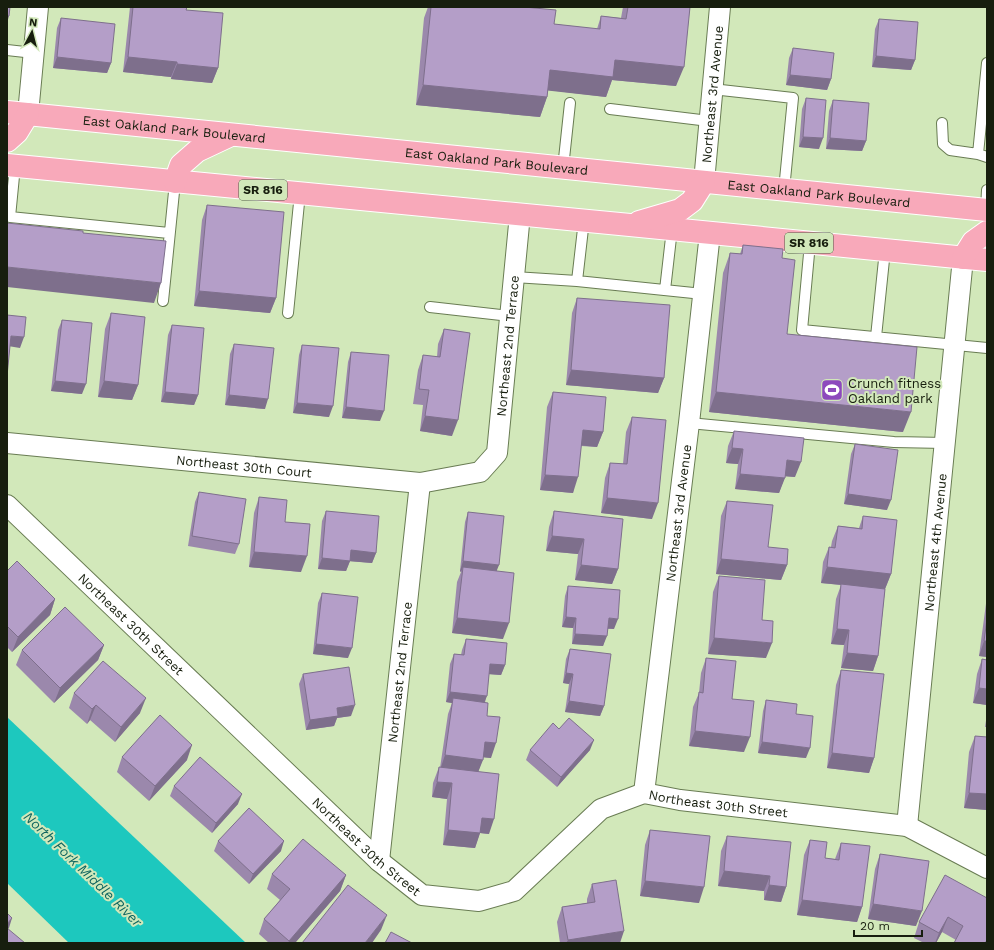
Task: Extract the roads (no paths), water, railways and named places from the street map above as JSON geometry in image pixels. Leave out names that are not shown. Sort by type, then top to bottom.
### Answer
[{"type":"main road","name":"East Oakland Park Boulevard","points":[[17,113],[784,190],[987,203]]},
{"type":"main road","points":[[7,142],[17,132],[17,113]]},
{"type":"main road","points":[[175,182],[181,165],[197,151],[232,134]]},
{"type":"main road","name":"SR 816","points":[[11,165],[987,260]]},
{"type":"main road","points":[[630,225],[680,210],[692,200],[704,182]]},
{"type":"main road","points":[[964,258],[973,242],[987,232]]},
{"type":"street","points":[[17,113],[34,53],[38,7]]},
{"type":"street","name":"Northeast 3rd Avenue","points":[[704,182],[720,7]]},
{"type":"street","name":"Northeast 2nd Terrace","points":[[480,472],[497,453],[520,214]]},
{"type":"street","name":"Northeast 3rd Avenue","points":[[644,792],[689,423],[710,233]]},
{"type":"street","name":"Northeast 4th Avenue","points":[[907,826],[964,258]]},
{"type":"street","name":"Northeast 30th Court","points":[[7,443],[420,483],[480,472]]},
{"type":"street","name":"Northeast 2nd Terrace","points":[[379,861],[420,483]]},
{"type":"street","name":"Northeast 30th Street","points":[[7,505],[379,861],[422,895],[479,901],[514,891],[601,809],[644,792],[680,800],[907,826],[987,868]]},
{"type":"lane","points":[[7,50],[34,53]]},
{"type":"lane","points":[[942,123],[944,144],[950,150],[982,155],[987,63]]},
{"type":"lane","points":[[712,89],[793,98],[784,190]]},
{"type":"lane","points":[[563,168],[570,103]]},
{"type":"lane","points":[[610,109],[709,120]]},
{"type":"lane","points":[[11,165],[10,217],[169,233]]},
{"type":"lane","points":[[163,301],[175,182]]},
{"type":"lane","points":[[288,313],[300,193]]},
{"type":"lane","points":[[577,281],[584,220]]},
{"type":"lane","points":[[665,290],[672,229]]},
{"type":"lane","points":[[810,243],[802,330],[987,348]]},
{"type":"lane","points":[[876,337],[884,250]]},
{"type":"lane","points":[[514,277],[577,281],[703,294]]},
{"type":"lane","points":[[430,307],[510,316]]},
{"type":"lane","points":[[689,423],[894,442],[945,443]]},
{"type":"water","name":"North Fork Middle River","points":[[7,717],[246,943],[69,943],[7,883]]},
{"type":"place","name":"Crunch fitness Oakland park","points":[[832,390]]}]
